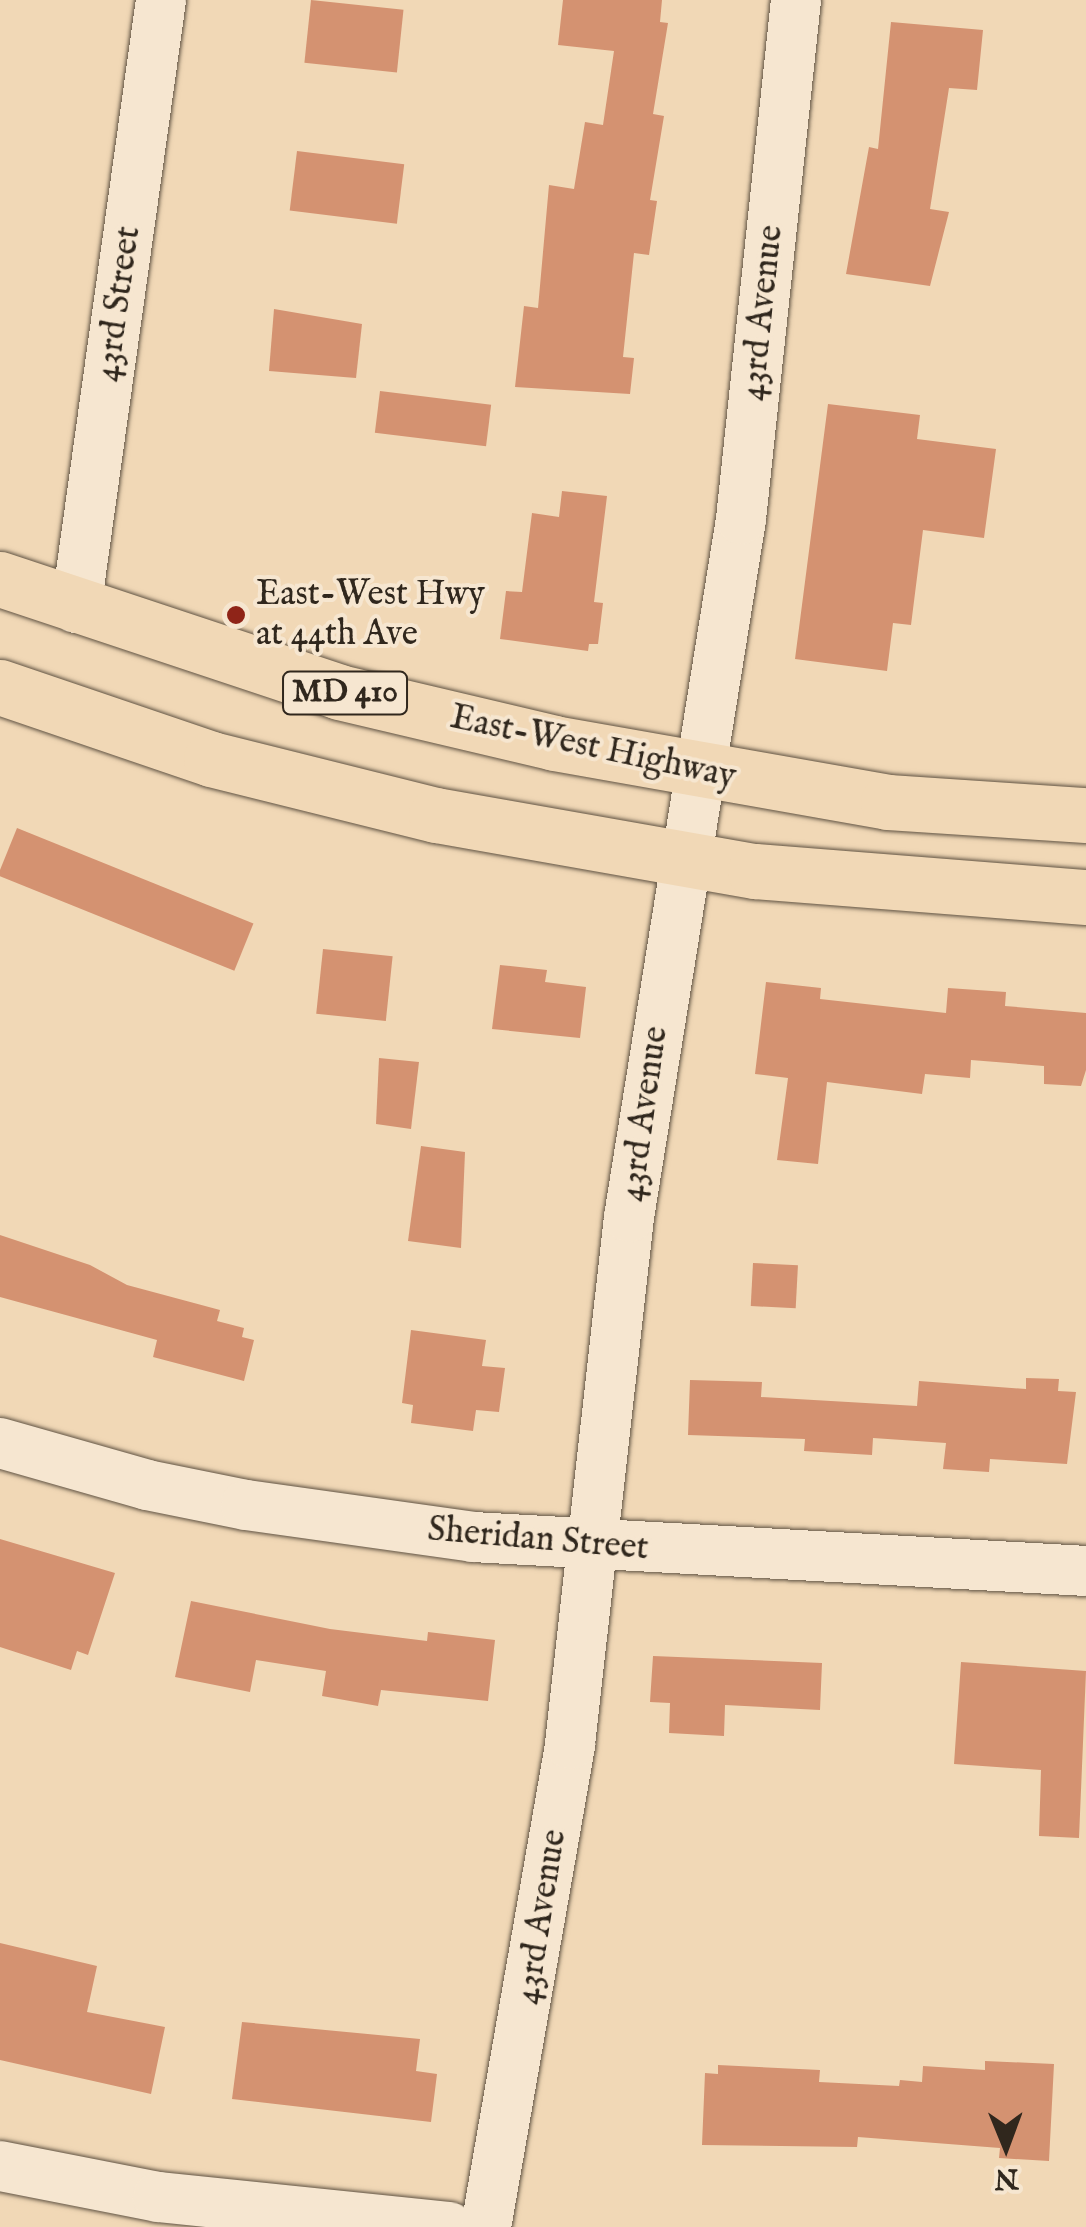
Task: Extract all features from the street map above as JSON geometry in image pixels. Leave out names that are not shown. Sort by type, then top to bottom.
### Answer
[{"type":"main road","name":"East-West Highway","points":[[0,579],[76,608],[340,692],[700,772],[888,802],[1086,815]]},
{"type":"main road","points":[[0,687],[308,786],[685,859],[811,878],[1086,897]]},
{"type":"street","name":"43rd Street","points":[[76,608],[161,0]]},
{"type":"street","name":"43rd Avenue","points":[[486,2227],[516,2087],[596,1548],[630,1218],[742,519],[796,0]]},
{"type":"street","name":"Sheridan Street","points":[[0,1443],[147,1485],[246,1505],[596,1548],[1086,1571]]},
{"type":"street","points":[[0,2166],[158,2196],[449,2227]]},
{"type":"building","points":[[311,0],[403,10],[397,72],[304,63]]},
{"type":"building","points":[[563,0],[662,0],[660,22],[668,23],[653,114],[664,116],[650,200],[657,201],[649,255],[634,253],[623,357],[634,358],[630,394],[515,387],[524,306],[538,308],[549,185],[574,189],[585,122],[603,125],[614,51],[558,45]]},
{"type":"building","points":[[891,22],[983,30],[977,90],[949,88],[930,209],[949,212],[930,286],[846,274],[869,147],[878,149]]},
{"type":"building","points":[[297,151],[404,164],[397,224],[290,211]]},
{"type":"building","points":[[274,309],[362,324],[356,378],[269,371]]},
{"type":"building","points":[[380,391],[491,405],[486,446],[375,433]]},
{"type":"building","points":[[828,404],[920,415],[917,439],[996,449],[984,538],[923,530],[911,625],[893,623],[887,671],[795,659]]},
{"type":"building","points":[[562,491],[607,496],[594,602],[603,603],[598,644],[589,644],[588,651],[500,639],[506,591],[522,592],[532,513],[559,517]]},
{"type":"building","points":[[17,828],[253,924],[234,971],[0,876]]},
{"type":"building","points":[[323,949],[393,956],[386,1021],[316,1014]]},
{"type":"building","points":[[500,965],[547,970],[545,982],[586,987],[580,1038],[492,1029]]},
{"type":"building","points":[[766,982],[821,988],[820,999],[946,1013],[948,988],[1006,992],[1005,1006],[1086,1013],[1086,1070],[1081,1086],[1044,1084],[1044,1066],[971,1060],[970,1078],[925,1074],[922,1094],[827,1082],[818,1164],[777,1160],[788,1078],[755,1074]]},
{"type":"building","points":[[379,1058],[419,1062],[411,1129],[376,1124]]},
{"type":"building","points":[[421,1146],[465,1152],[461,1248],[408,1241]]},
{"type":"building","points":[[0,1235],[90,1265],[127,1285],[220,1310],[217,1321],[244,1328],[242,1337],[254,1340],[244,1381],[153,1357],[157,1340],[0,1297]]},
{"type":"building","points":[[753,1263],[798,1265],[796,1308],[751,1306]]},
{"type":"building","points":[[411,1330],[486,1340],[482,1366],[505,1368],[499,1412],[476,1410],[473,1431],[411,1423],[413,1405],[402,1403]]},
{"type":"building","points":[[1026,1378],[1059,1379],[1058,1391],[1076,1392],[1067,1464],[990,1459],[989,1472],[943,1469],[946,1443],[873,1438],[872,1455],[804,1451],[805,1439],[688,1435],[690,1380],[762,1382],[761,1397],[917,1406],[919,1381],[1026,1389]]},
{"type":"building","points":[[0,1539],[115,1573],[88,1655],[77,1651],[71,1670],[0,1647]]},
{"type":"building","points":[[191,1601],[330,1629],[427,1641],[428,1632],[495,1640],[488,1701],[381,1690],[378,1706],[322,1696],[326,1671],[256,1660],[250,1692],[175,1677]]},
{"type":"building","points":[[653,1656],[822,1663],[820,1710],[725,1705],[724,1736],[669,1733],[670,1703],[650,1702]]},
{"type":"building","points":[[961,1662],[1086,1671],[1079,1838],[1039,1836],[1041,1770],[954,1764]]},
{"type":"building","points":[[0,1943],[97,1966],[87,2012],[165,2027],[151,2094],[0,2060]]},
{"type":"building","points":[[242,2022],[420,2039],[416,2071],[437,2074],[431,2122],[232,2099]]},
{"type":"building","points":[[985,2061],[1054,2064],[1049,2161],[999,2158],[1000,2148],[858,2137],[857,2147],[702,2145],[705,2073],[718,2074],[718,2065],[820,2070],[819,2082],[899,2086],[900,2080],[922,2082],[923,2066],[985,2070]]},
{"type":"place","name":"East-West Hwy at 44th Ave","points":[[236,615]]}]
